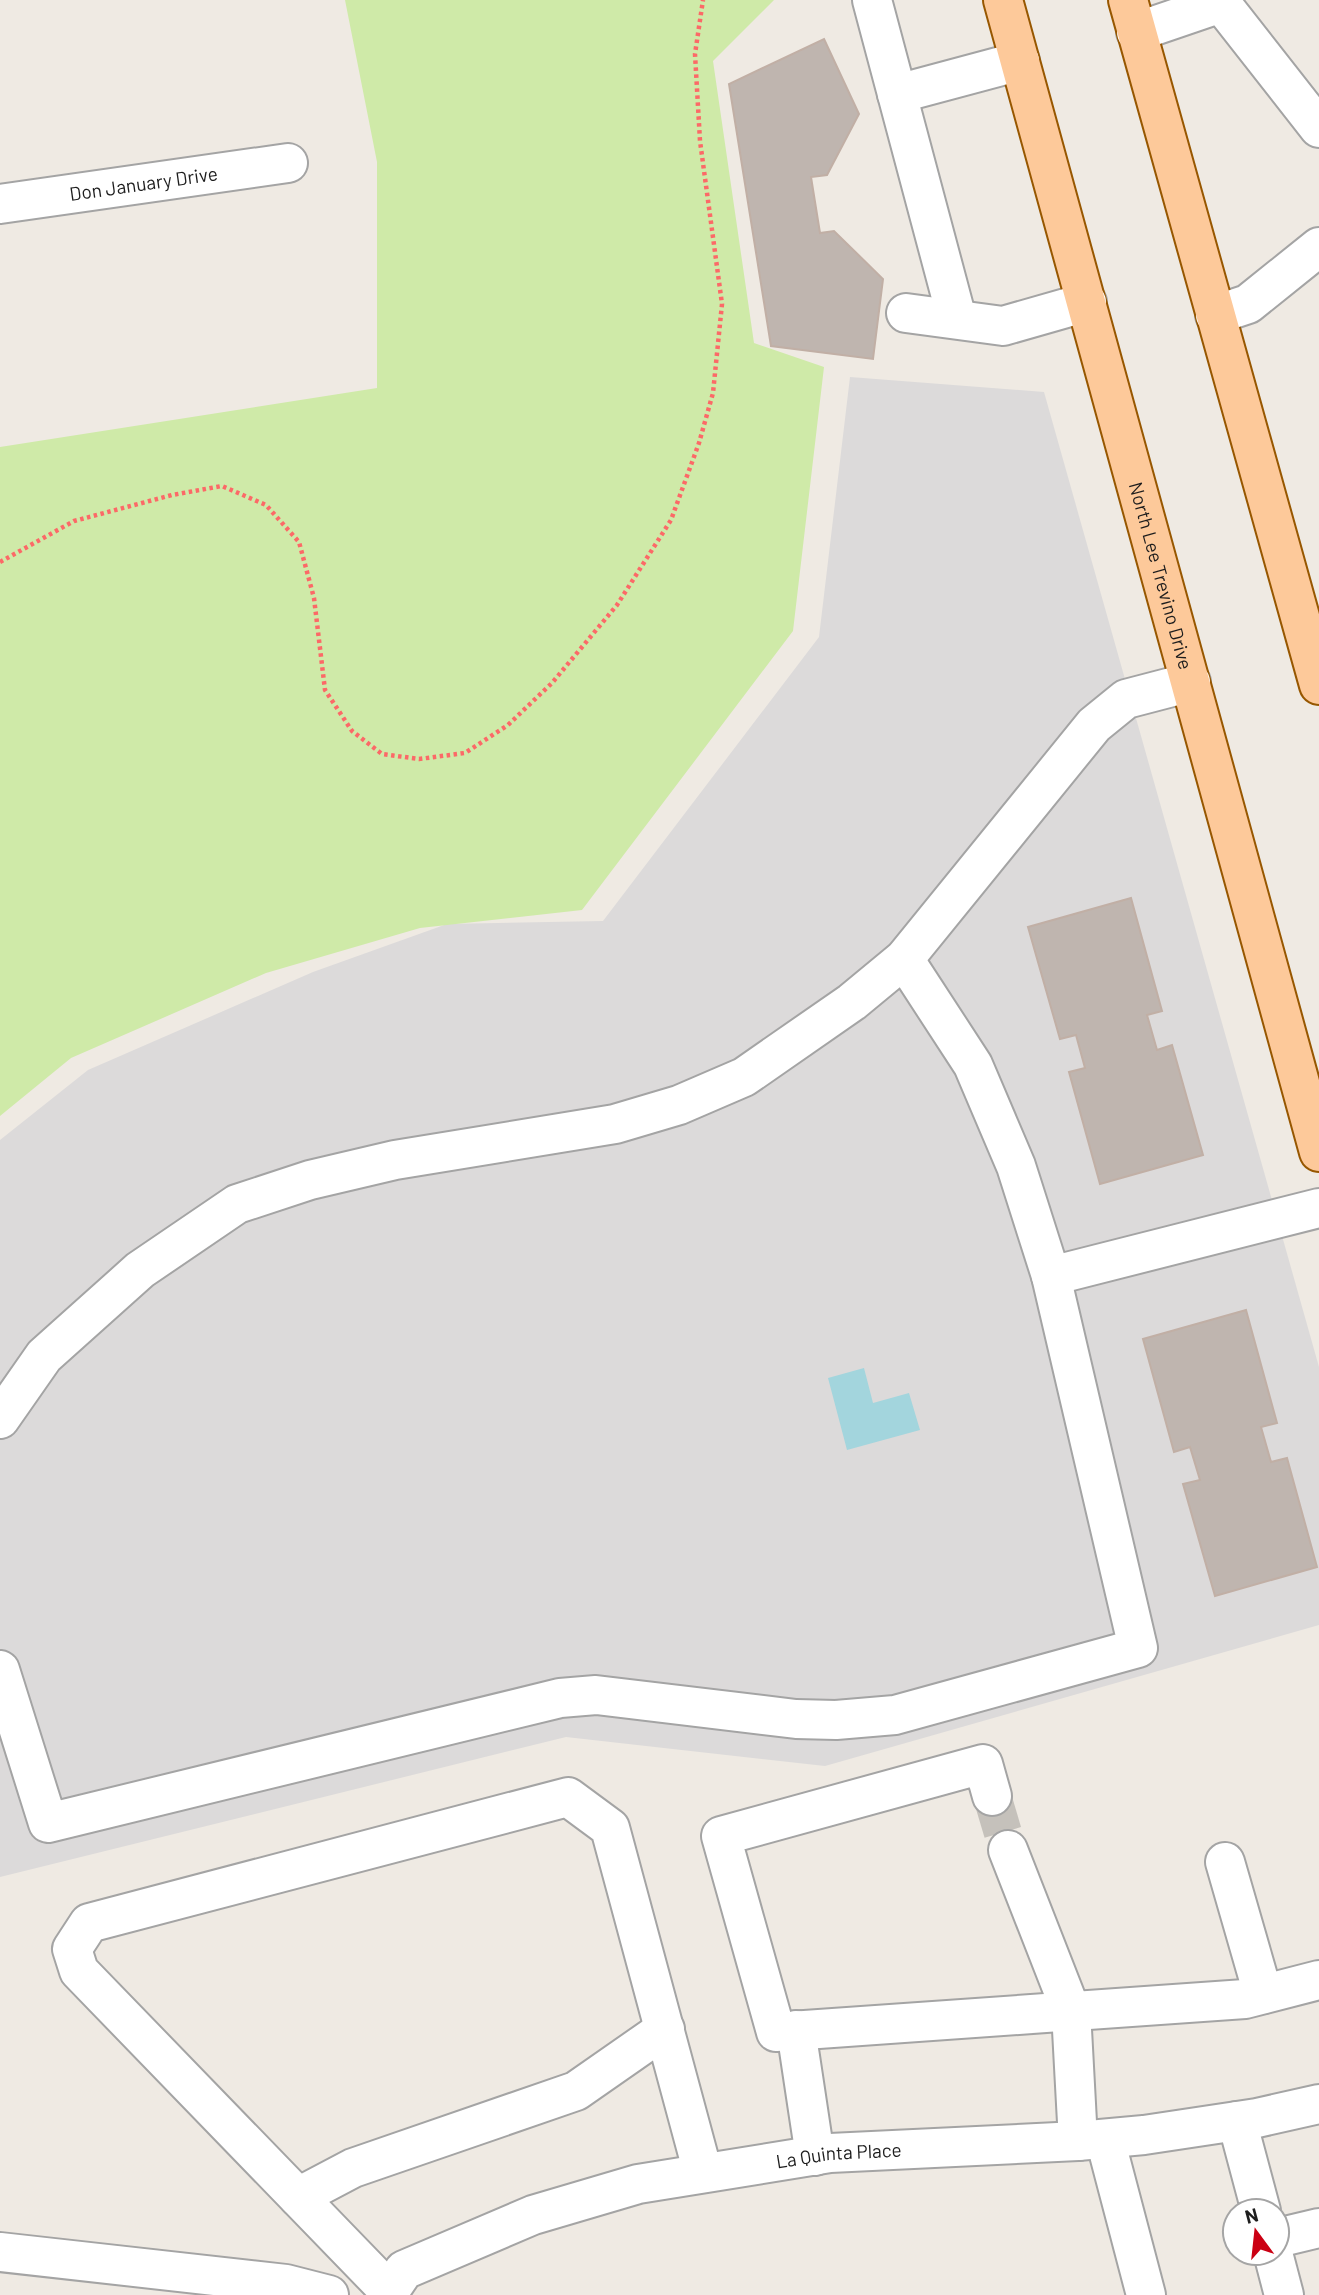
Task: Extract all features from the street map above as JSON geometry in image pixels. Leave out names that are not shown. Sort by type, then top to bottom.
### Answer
[{"type":"main road","name":"North Lee Trevino Drive","points":[[1003,0],[1319,1152]]},
{"type":"main road","points":[[1132,16],[1215,315],[1306,592],[1319,685]]},
{"type":"street","points":[[872,0],[957,319]]},
{"type":"street","points":[[1132,16],[1222,2],[1319,128]]},
{"type":"street","points":[[897,94],[1020,61]]},
{"type":"street","name":"Don January Drive","points":[[0,204],[288,163]]},
{"type":"street","points":[[1215,315],[1248,304],[1315,262]]},
{"type":"street","points":[[906,313],[1003,326],[1087,302]]},
{"type":"street","points":[[0,1419],[44,1356],[140,1270],[237,1204],[310,1180],[383,1163],[615,1124],[679,1105],[744,1077],[852,1002],[904,959],[1094,725],[1126,699],[1191,682]]},
{"type":"street","points":[[0,1670],[48,1823],[560,1698],[596,1695],[796,1719],[836,1720],[895,1715],[1138,1648],[1051,1276],[1016,1166],[973,1065],[904,959]]},
{"type":"street","points":[[1051,1276],[1319,1208]]},
{"type":"street","points":[[988,1780],[720,1836],[776,2032],[1245,1999],[1319,1980]]},
{"type":"street","points":[[388,2293],[79,1972],[72,1949],[89,1923],[568,1797],[610,1828],[703,2173]]},
{"type":"street","points":[[1008,1850],[1071,2011],[1092,2140],[1146,2295]]},
{"type":"street","points":[[1225,1862],[1263,1994]]},
{"type":"street","points":[[298,2197],[353,2168],[576,2091],[665,2029]]},
{"type":"street","points":[[796,2030],[815,2155]]},
{"type":"street","name":"La Quinta Place","points":[[388,2293],[404,2270],[533,2215],[638,2184],[830,2153],[1144,2135],[1237,2121],[1319,2104]]},
{"type":"street","points":[[1237,2121],[1258,2197]]},
{"type":"street","points":[[1291,2235],[1319,2228]]},
{"type":"street","points":[[0,2252],[286,2284],[328,2295]]},
{"type":"street","points":[[1277,2267],[1284,2295]]},
{"type":"path","points":[[0,562],[74,522],[172,495],[222,486],[266,505],[299,542],[314,598],[325,690],[352,731],[382,754],[419,759],[465,753],[509,725],[552,683],[617,605],[671,520],[699,443],[713,393],[722,304],[699,141],[695,54],[703,0]]},
{"type":"shaded area","points":[[850,377],[1044,392],[1319,1367],[1319,1625],[825,1766],[566,1737],[0,1877],[0,1140],[88,1070],[313,972],[447,924],[603,921],[819,637]]},
{"type":"green space","points":[[345,0],[774,0],[713,61],[754,343],[824,367],[793,631],[582,910],[420,928],[266,973],[71,1058],[0,1116],[0,447],[377,388],[377,162]]},
{"type":"water","points":[[864,1368],[873,1403],[909,1393],[920,1430],[847,1450],[828,1378]]},
{"type":"building","points":[[824,39],[859,114],[827,175],[811,177],[820,233],[834,231],[883,279],[873,359],[771,346],[729,84]]},
{"type":"building","points":[[1131,898],[1162,1011],[1147,1015],[1157,1050],[1172,1045],[1203,1155],[1100,1184],[1069,1072],[1085,1068],[1076,1035],[1060,1039],[1028,927]]},
{"type":"building","points":[[1246,1310],[1277,1423],[1261,1427],[1271,1462],[1287,1458],[1317,1567],[1215,1596],[1183,1484],[1200,1480],[1190,1447],[1174,1452],[1143,1339]]},
{"type":"tunnel","points":[[992,1796],[1008,1850]]}]
